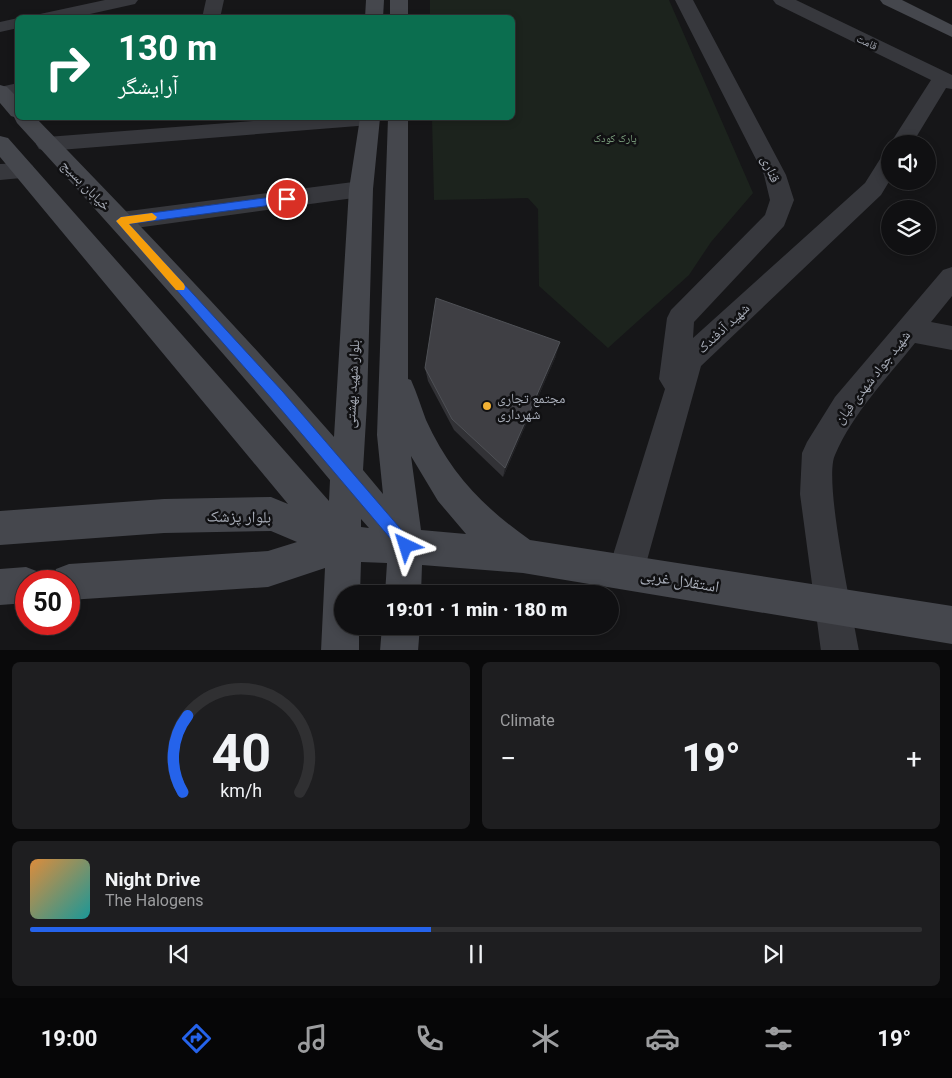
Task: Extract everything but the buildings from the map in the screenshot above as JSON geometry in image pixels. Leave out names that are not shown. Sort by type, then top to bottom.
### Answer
[{"type":"main road","points":[[374,15],[375,0]]},
{"type":"main road","points":[[399,0],[399,15]]},
{"type":"main road","points":[[889,0],[952,32]]},
{"type":"main road","points":[[6,91],[15,106]]},
{"type":"main road","name":"خیابان بسیج","points":[[26,120],[121,221],[279,396],[406,546]]},
{"type":"main road","name":"بلوار شهید بهشتی","points":[[340,650],[346,477],[352,403],[360,189],[370,120]]},
{"type":"main road","points":[[398,120],[393,435],[406,546],[404,585]]},
{"type":"main road","points":[[0,143],[12,171],[344,544],[268,569],[80,581]]},
{"type":"main road","points":[[394,363],[409,419],[441,478],[475,519],[523,556]]},
{"type":"main road","name":"بلوار پزشک","points":[[0,528],[164,516],[271,514],[344,544]]},
{"type":"main road","name":"استقلال غربی","points":[[344,544],[406,546],[523,556],[626,571],[832,607],[952,625]]},
{"type":"main road","points":[[0,587],[15,586]]},
{"type":"main road","points":[[399,650],[400,635]]},
{"type":"street","points":[[60,15],[129,0]]},
{"type":"street","points":[[213,15],[216,0]]},
{"type":"street","name":"قناری","points":[[669,424],[681,318],[775,220],[782,200],[775,174],[684,0]]},
{"type":"street","name":"قامت","points":[[782,0],[947,81]]},
{"type":"street","points":[[0,27],[15,24]]},
{"type":"street","points":[[908,135],[947,81]]},
{"type":"street","points":[[47,144],[345,120]]},
{"type":"street","name":"شهید آذفندک","points":[[626,571],[689,360],[873,189],[881,176]]},
{"type":"street","points":[[121,221],[360,189]]},
{"type":"street","name":"شهید جواد شهدی قپان","points":[[840,650],[816,494],[818,453],[846,407],[952,277]]},
{"type":"street","points":[[908,330],[952,338]]},
{"type":"green space","name":"پارک کودک","points":[[430,0],[669,0],[753,193],[711,242],[689,275],[608,348],[539,286],[538,209],[528,198],[434,200],[432,120],[515,120],[515,15],[430,15]]},
{"type":"slow traffic","points":[[152,217],[121,221],[180,287]]},
{"type":"place","name":"مجتمع تجاری شهرداری","points":[[487,406]]},
{"type":"route","points":[[287,199],[121,221],[279,396],[406,546]]}]
